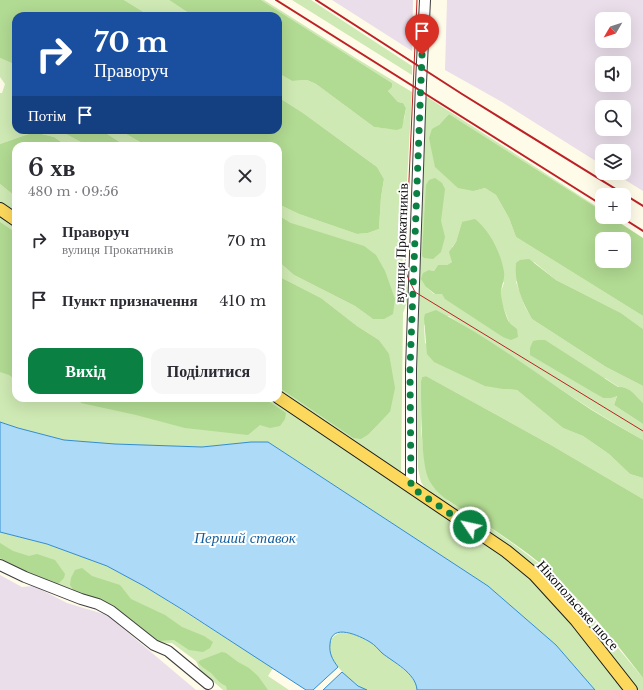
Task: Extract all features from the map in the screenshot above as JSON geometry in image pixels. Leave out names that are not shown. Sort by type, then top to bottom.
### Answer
[{"type":"main road","points":[[0,209],[12,217]]},
{"type":"main road","name":"Нікопольське шосе","points":[[282,400],[506,551],[534,574],[576,620],[631,690]]},
{"type":"street","name":"вулиця Прокатників","points":[[411,487],[410,369],[425,0]]},
{"type":"street","points":[[0,565],[25,577],[80,599],[98,604],[111,611],[154,645],[168,651],[208,684]]},
{"type":"shaded area","points":[[332,0],[413,0],[412,51]]},
{"type":"shaded area","points":[[447,0],[643,0],[643,191],[625,180],[631,180],[631,144],[595,144],[595,161],[502,102],[445,70]]},
{"type":"shaded area","points":[[0,575],[22,587],[34,586],[67,603],[107,615],[196,690],[0,690]]},
{"type":"green space","points":[[0,0],[124,0],[144,12],[12,12],[12,63],[0,58]]},
{"type":"green space","points":[[124,0],[169,0],[187,12],[144,12]]},
{"type":"green space","points":[[169,0],[261,0],[280,12],[187,12]]},
{"type":"green space","points":[[261,0],[264,0],[412,92],[402,270],[410,293],[403,313],[401,474],[282,394],[282,390],[353,438],[369,434],[390,412],[389,355],[379,340],[357,326],[321,298],[282,278],[282,264],[294,275],[355,306],[373,319],[291,223],[282,217],[282,206],[299,214],[357,234],[368,233],[379,229],[384,179],[377,167],[282,100],[282,75],[292,81],[307,80],[316,84],[374,127],[391,129],[404,120],[406,108],[403,103],[398,102],[388,91],[392,83]]},
{"type":"green space","points":[[292,0],[311,0],[412,66],[412,75]]},
{"type":"green space","points":[[282,13],[392,83],[392,87],[388,91],[398,102],[403,103],[406,108],[402,128],[397,130],[374,127],[316,84],[307,80],[292,81],[282,75]]},
{"type":"green space","points":[[0,58],[12,63],[12,134],[28,134],[0,144],[0,93],[2,93],[5,84],[0,77]]},
{"type":"green space","points":[[424,95],[595,205],[449,114],[439,125],[474,191],[485,188],[496,195],[509,218],[516,237],[643,316],[643,329],[621,313],[556,280],[534,262],[516,282],[525,307],[532,319],[606,367],[643,386],[643,403],[605,378],[595,393],[603,398],[617,395],[614,405],[643,424],[643,440],[569,395],[449,316],[424,325],[425,343],[503,389],[517,390],[563,428],[583,436],[609,454],[630,474],[643,478],[643,499],[551,445],[426,376],[422,377],[421,381],[421,430],[425,464],[448,501],[475,517],[516,546],[546,569],[573,594],[643,678],[643,690],[637,690],[579,618],[427,492],[421,482],[418,468],[415,369]],"holes":[[[462,222],[504,283],[501,291],[501,301],[509,322],[517,329],[442,294],[434,294],[426,287],[429,270],[434,271],[438,265],[447,265],[452,262],[452,247],[456,242]]]},
{"type":"green space","points":[[282,100],[377,167],[384,179],[379,229],[368,233],[357,234],[299,214],[282,206],[282,142],[140,142],[126,134],[282,134]]},
{"type":"green space","points":[[449,114],[595,207],[595,224],[622,224],[643,238],[643,316],[516,237],[509,218],[496,195],[485,188],[474,191],[458,188],[435,167],[429,138],[432,129],[439,125]]},
{"type":"green space","points":[[28,134],[42,134],[54,137],[61,142],[12,142],[12,194],[0,184],[0,144]]},
{"type":"green space","points":[[42,134],[66,134],[81,142],[61,142],[54,137]]},
{"type":"green space","points":[[66,134],[107,134],[120,142],[81,142]]},
{"type":"green space","points":[[107,134],[126,134],[140,142],[120,142]]},
{"type":"green space","points":[[435,178],[442,183],[445,189],[441,221],[445,237],[441,252],[433,259],[424,258],[422,256],[426,185],[429,180]]},
{"type":"green space","points":[[0,184],[12,194],[12,212],[0,204]]},
{"type":"green space","points":[[0,217],[12,225],[12,402],[275,402],[504,556],[529,578],[571,624],[624,690],[595,690],[556,645],[488,586],[268,442],[251,442],[202,447],[115,444],[64,440],[0,422]]},
{"type":"green space","points":[[282,217],[291,223],[364,246],[376,255],[385,271],[395,299],[393,314],[384,319],[373,319],[355,306],[294,275],[282,264]]},
{"type":"green space","points":[[475,219],[490,236],[503,265],[504,279],[501,291],[502,302],[508,321],[517,329],[518,337],[511,340],[503,337],[445,299],[442,294],[435,294],[426,287],[421,279],[423,273],[429,270],[434,271],[438,265],[447,265],[452,262],[449,252],[456,242],[462,222]]},
{"type":"green space","points":[[0,222],[12,230],[12,377],[0,372]]},
{"type":"green space","points":[[529,259],[556,280],[621,313],[643,329],[643,386],[606,367],[532,319],[525,306],[516,278],[516,263],[520,260]]},
{"type":"green space","points":[[282,278],[321,298],[357,326],[379,340],[389,354],[395,388],[390,412],[369,434],[361,439],[353,438],[282,390]]},
{"type":"green space","points":[[436,310],[490,341],[583,405],[643,440],[643,478],[630,474],[609,454],[583,436],[563,428],[517,390],[485,386],[434,362],[427,354],[424,318],[425,314]]},
{"type":"green space","points":[[545,340],[618,387],[626,388],[632,392],[643,403],[643,424],[614,405],[617,396],[603,398],[530,355],[530,348],[533,341]]},
{"type":"green space","points":[[426,376],[551,445],[643,499],[643,678],[586,608],[547,569],[512,542],[450,502],[433,487],[426,469],[422,442],[421,381],[422,377]]},
{"type":"green space","points":[[270,402],[286,413],[285,419],[280,426],[270,428],[260,425],[248,435],[185,428],[81,403]]},
{"type":"green space","points":[[0,532],[47,544],[107,566],[144,586],[273,668],[268,676],[289,690],[223,690],[200,670],[196,661],[172,643],[157,643],[82,597],[0,561]]},
{"type":"green space","points":[[0,543],[13,551],[29,556],[37,554],[55,560],[65,574],[64,578],[58,584],[27,572],[0,558]]},
{"type":"green space","points":[[82,568],[92,576],[120,585],[131,599],[165,615],[182,627],[204,636],[213,642],[210,648],[203,652],[189,650],[174,640],[158,641],[115,607],[74,591],[70,585],[71,578],[75,570]]},
{"type":"green space","points":[[342,632],[356,635],[372,643],[410,675],[417,686],[417,690],[367,690],[351,680],[335,663],[329,649],[330,642],[334,636]]},
{"type":"green space","points":[[222,652],[249,668],[258,676],[268,690],[227,690],[226,686],[219,682],[198,662]]},
{"type":"water","name":"Перший ставок","points":[[0,422],[64,440],[115,444],[202,447],[251,442],[268,442],[488,586],[556,645],[595,690],[417,690],[413,678],[372,643],[353,634],[340,632],[332,637],[330,644],[331,656],[338,667],[313,690],[306,690],[183,610],[144,586],[107,566],[47,544],[0,532]]},
{"type":"water","points":[[342,672],[358,686],[367,690],[323,690]]},
{"type":"tram line","points":[[417,0],[405,270],[415,292],[643,431]]},
{"type":"railway","points":[[276,0],[595,201]]},
{"type":"railway","points":[[316,0],[462,94],[643,206]]},
{"type":"railway","points":[[631,223],[643,231]]},
{"type":"route","points":[[422,55],[410,369],[411,487],[470,527]]}]
